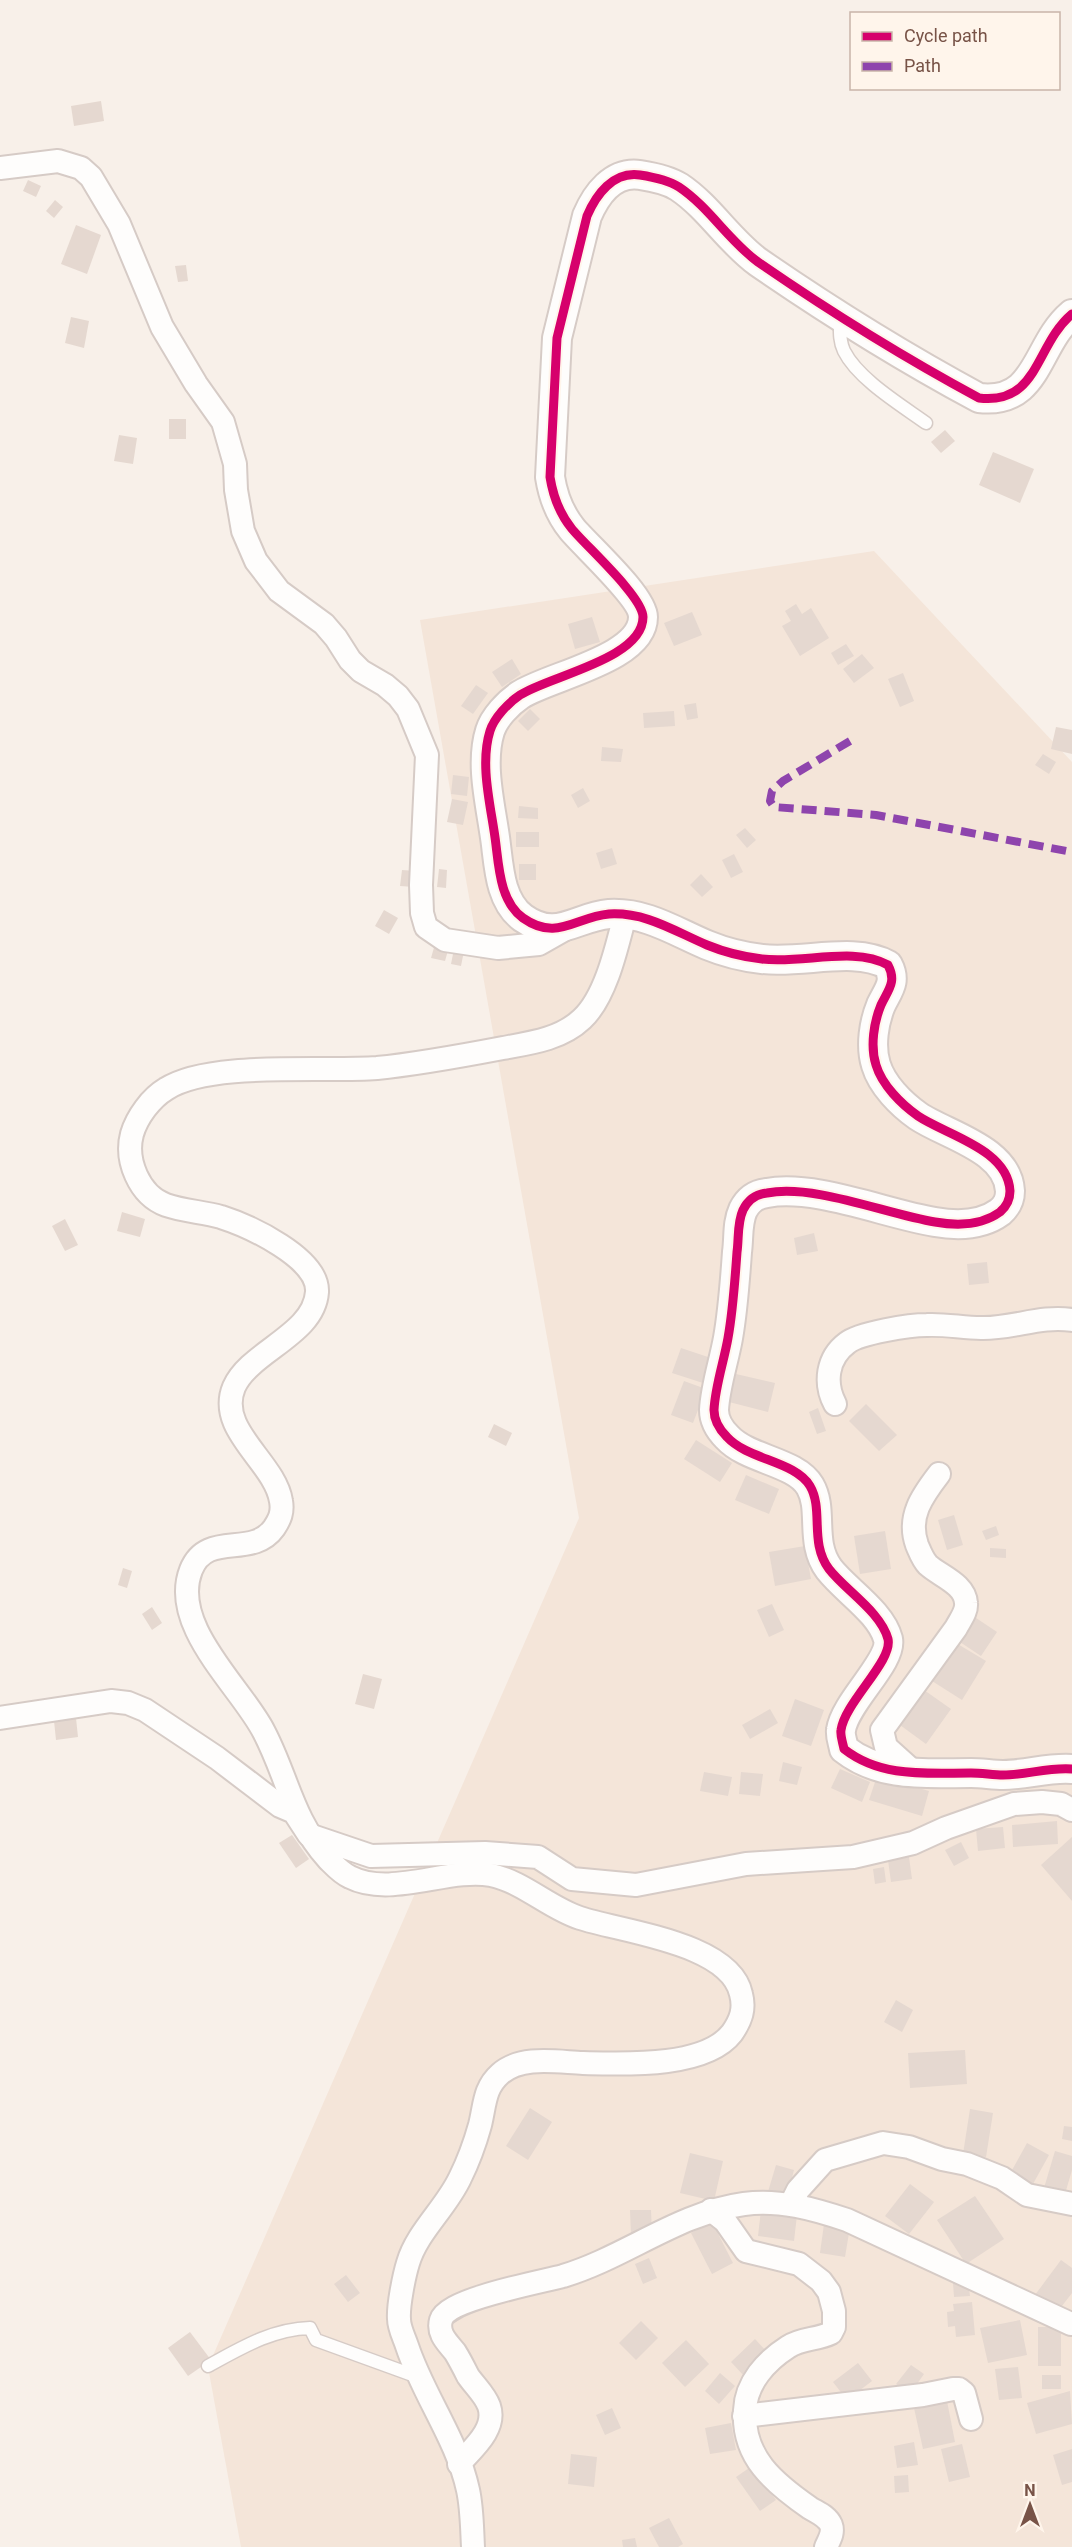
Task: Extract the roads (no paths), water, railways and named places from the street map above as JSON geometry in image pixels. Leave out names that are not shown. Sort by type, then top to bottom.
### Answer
[{"type":"street","points":[[0,168],[58,161],[81,168],[91,177],[119,224],[162,327],[196,384],[223,422],[236,464],[236,490],[243,531],[256,561],[279,591],[324,624],[350,660],[361,671],[385,685],[408,709],[427,755],[421,885],[422,913],[426,927],[445,940],[498,948],[539,944],[584,918],[636,915],[662,923],[707,945],[745,956],[788,960],[849,955],[867,957],[888,966],[893,974],[891,988],[882,1004],[873,1045],[876,1065],[885,1084],[919,1117],[979,1148],[994,1161],[1010,1185],[1010,1196],[1005,1207],[993,1217],[968,1224],[951,1225],[909,1218],[816,1195],[782,1191],[753,1197],[744,1208],[739,1223],[735,1288],[729,1337],[714,1409],[716,1422],[726,1437],[738,1447],[798,1474],[810,1485],[816,1502],[819,1551],[829,1569],[883,1629],[889,1642],[884,1658],[858,1694],[846,1716],[841,1732],[844,1749],[856,1759],[891,1771],[916,1774],[1005,1775],[1072,1769]]},
{"type":"street","points":[[570,927],[551,928],[529,922],[514,911],[506,896],[499,866],[488,777],[487,749],[490,729],[502,712],[520,695],[603,659],[630,643],[639,632],[643,615],[637,603],[612,571],[563,516],[554,498],[550,477],[556,338],[587,216],[595,199],[606,186],[620,177],[637,174],[679,187],[756,261],[949,382],[979,398],[995,400],[1012,394],[1025,385],[1056,330],[1072,314]]},
{"type":"street","points":[[625,915],[615,952],[596,1001],[585,1017],[559,1035],[422,1064],[367,1069],[204,1075],[168,1087],[151,1100],[132,1131],[130,1151],[134,1170],[153,1197],[163,1204],[224,1218],[255,1232],[301,1260],[313,1273],[316,1283],[315,1300],[311,1311],[283,1341],[249,1367],[233,1390],[231,1411],[268,1471],[281,1498],[281,1514],[276,1525],[265,1538],[255,1543],[220,1545],[209,1549],[194,1562],[188,1576],[190,1612],[201,1641],[263,1730],[296,1812],[309,1835],[370,1856],[485,1853],[538,1857],[572,1879],[636,1885],[746,1864],[853,1857],[913,1844],[946,1828],[1014,1804],[1042,1802],[1061,1804],[1072,1810]]},
{"type":"street","points":[[835,1404],[828,1390],[828,1372],[835,1355],[848,1341],[898,1328],[927,1324],[983,1328],[1045,1319],[1072,1320]]},
{"type":"street","points":[[916,1774],[886,1748],[882,1730],[964,1614],[966,1605],[964,1595],[959,1588],[927,1564],[921,1555],[913,1528],[915,1513],[926,1490],[939,1474]]},
{"type":"street","points":[[0,1718],[111,1701],[136,1705],[217,1758],[280,1806],[294,1812],[309,1835],[345,1875],[364,1882],[393,1884],[480,1874],[507,1880],[545,1898],[572,1916],[672,1944],[712,1959],[723,1964],[737,1981],[743,1997],[743,2017],[726,2041],[708,2051],[678,2059],[527,2062],[511,2066],[495,2078],[485,2095],[479,2129],[464,2170],[455,2188],[409,2255],[398,2318],[418,2377],[459,2464],[468,2491],[473,2547]]},
{"type":"street","points":[[791,2204],[798,2190],[825,2160],[883,2143],[909,2147],[942,2159],[967,2164],[1002,2178],[1027,2195],[1072,2204]]},
{"type":"street","points":[[459,2464],[487,2430],[490,2417],[489,2406],[455,2352],[445,2341],[441,2331],[441,2320],[447,2311],[465,2302],[566,2275],[620,2254],[677,2223],[711,2210],[746,2203],[791,2204],[847,2220],[1072,2323]]},
{"type":"street","points":[[711,2210],[725,2221],[746,2251],[786,2259],[812,2273],[829,2292],[834,2311],[834,2327],[831,2333],[790,2346],[767,2364],[748,2391],[744,2416],[750,2450],[762,2468],[802,2502],[824,2516],[831,2524],[832,2531],[826,2547]]},
{"type":"street","points":[[744,2416],[959,2389],[964,2393],[971,2419]]},
{"type":"lane","points":[[840,314],[840,338],[845,352],[878,387],[926,423]]},
{"type":"lane","points":[[208,2367],[271,2334],[292,2328],[310,2328],[316,2340],[418,2377]]}]
